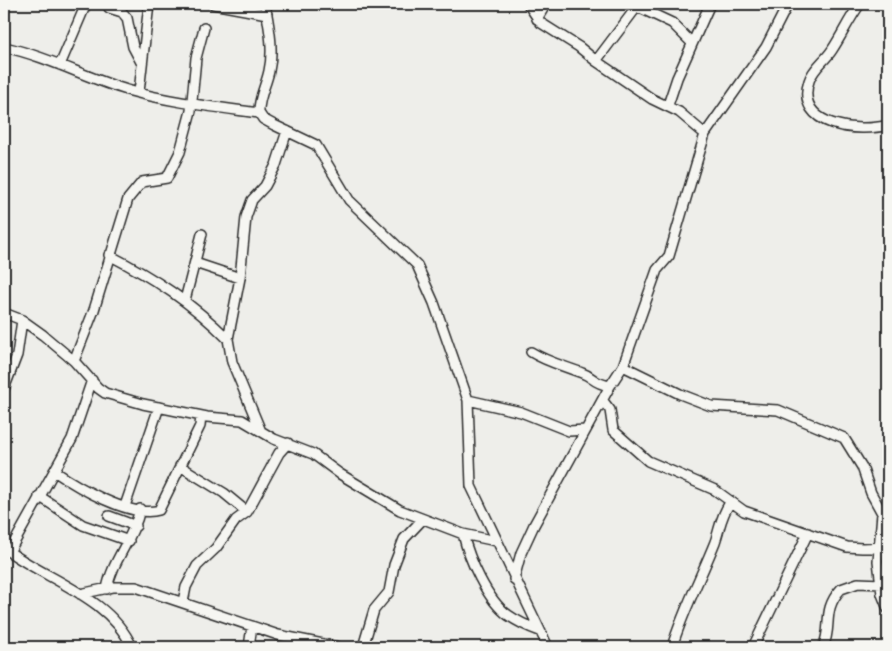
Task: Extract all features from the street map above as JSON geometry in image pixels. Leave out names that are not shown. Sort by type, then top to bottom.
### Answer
[{"type":"street","points":[[60,65],[86,4]]},
{"type":"street","points":[[108,4],[109,8],[122,12],[127,18],[133,47],[142,65]]},
{"type":"street","points":[[139,92],[149,4]]},
{"type":"street","points":[[213,4],[267,14]]},
{"type":"street","points":[[265,4],[271,54],[269,73],[258,106],[259,113],[263,119],[316,145],[349,200],[417,265],[437,311],[468,400],[471,486],[514,580],[548,647]]},
{"type":"street","points":[[528,4],[537,19],[652,99],[668,105],[690,120],[704,134]]},
{"type":"street","points":[[537,19],[546,4]]},
{"type":"street","points":[[668,105],[710,4]]},
{"type":"street","points":[[514,580],[522,553],[534,525],[603,402],[610,386],[623,366],[658,270],[668,256],[678,229],[704,134],[766,47],[788,4]]},
{"type":"street","points":[[860,4],[831,52],[813,73],[809,82],[809,103],[818,117],[826,122],[868,129],[888,125]]},
{"type":"street","points":[[596,61],[638,6],[672,23],[692,44]]},
{"type":"street","points":[[74,361],[94,310],[109,255],[128,199],[142,182],[164,180],[169,175],[180,152],[194,103],[196,58],[204,28]]},
{"type":"street","points":[[4,47],[60,65],[91,78],[139,92],[259,113]]},
{"type":"street","points":[[260,429],[232,362],[228,339],[240,278],[246,217],[249,207],[265,186],[276,166],[287,131]]},
{"type":"street","points":[[185,300],[202,234]]},
{"type":"street","points":[[109,255],[146,274],[185,300],[228,339]]},
{"type":"street","points":[[195,263],[240,278]]},
{"type":"street","points":[[4,313],[22,320],[74,361],[106,393],[132,402],[201,416],[234,418],[260,429],[274,439],[313,454],[391,505],[422,520],[463,534],[496,541]]},
{"type":"street","points":[[4,389],[17,355],[22,320]]},
{"type":"street","points":[[530,352],[553,363],[583,373],[596,383],[610,386]]},
{"type":"street","points":[[623,366],[680,394],[711,406],[778,410],[844,438],[862,468],[871,493],[882,513],[884,547],[878,561],[885,580],[882,594],[888,609]]},
{"type":"street","points":[[92,380],[72,439],[6,550],[80,594],[115,619],[132,647]]},
{"type":"street","points":[[468,400],[521,412],[569,431],[586,430]]},
{"type":"street","points":[[603,402],[610,410],[613,430],[648,461],[715,490],[730,503],[744,511],[846,546],[884,547]]},
{"type":"street","points":[[125,506],[159,407]]},
{"type":"street","points":[[54,470],[97,497],[125,506],[159,510],[200,426],[201,416]]},
{"type":"street","points":[[182,602],[186,587],[197,566],[216,548],[236,520],[247,512],[279,453],[288,443]]},
{"type":"street","points":[[180,466],[224,493],[247,512]]},
{"type":"street","points":[[39,496],[83,525],[129,541]]},
{"type":"street","points":[[672,647],[687,606],[716,540],[723,514],[730,503]]},
{"type":"street","points":[[107,588],[114,567],[136,526],[140,509]]},
{"type":"street","points":[[109,516],[136,526]]},
{"type":"street","points":[[362,647],[374,610],[388,594],[396,559],[404,539],[422,520]]},
{"type":"street","points":[[754,647],[808,533]]},
{"type":"street","points":[[463,534],[472,561],[497,605],[509,616],[540,632]]},
{"type":"street","points":[[823,647],[828,632],[828,612],[841,589],[858,583],[885,580]]},
{"type":"street","points":[[80,594],[107,588],[136,587],[286,638],[338,647]]},
{"type":"street","points":[[249,647],[252,626]]}]
